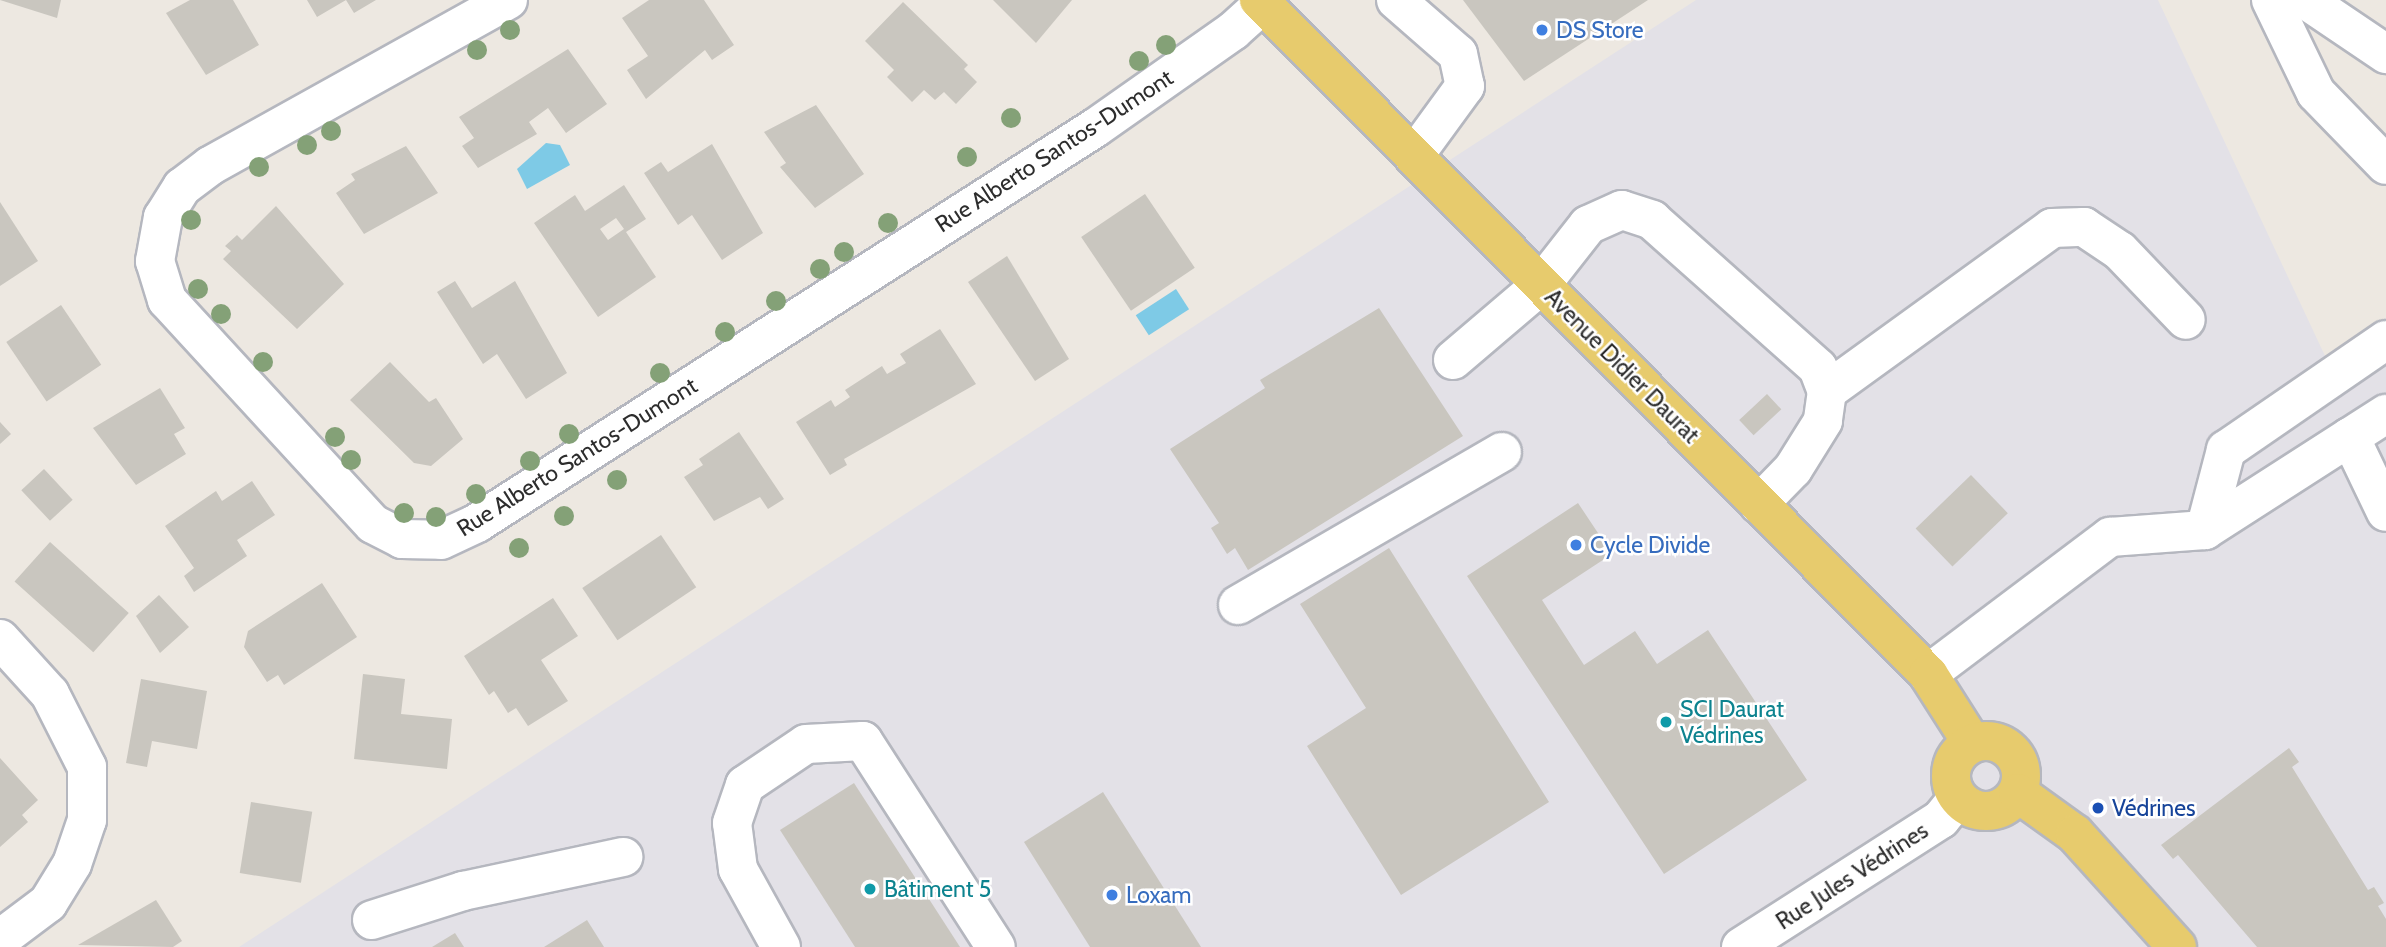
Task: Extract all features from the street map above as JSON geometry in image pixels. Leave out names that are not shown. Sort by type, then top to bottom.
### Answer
[{"type":"main road","name":"Avenue Didier Daurat","points":[[1261,2],[1928,674],[1972,743]]},
{"type":"main road","points":[[1972,743],[1998,744],[2017,759],[2018,793],[1990,812],[1957,799],[1950,779],[1955,757],[1972,743]]},
{"type":"main road","points":[[2018,793],[2075,834],[2177,947]]},
{"type":"street","name":"Rue Alberto Santos-Dumont","points":[[508,0],[210,166],[182,187],[163,217],[155,261],[167,300],[373,524],[402,539],[441,540],[477,523],[1095,128],[1261,2]]},
{"type":"street","points":[[1396,0],[1458,54],[1465,86],[1414,156]]},
{"type":"street","points":[[2271,0],[2316,93],[2386,165]]},
{"type":"street","points":[[2306,0],[2386,54]]},
{"type":"street","points":[[1453,360],[1541,285],[1588,225],[1622,210],[1651,220],[1818,368],[1827,391],[1823,421],[1793,469],[1759,504]]},
{"type":"street","points":[[1827,391],[2052,228],[2084,227],[2120,251],[2186,320]]},
{"type":"street","points":[[2205,530],[2226,450],[2386,340]]},
{"type":"street","points":[[1928,674],[2110,537],[2205,530],[2386,414]]},
{"type":"street","points":[[2350,437],[2386,512]]},
{"type":"street","points":[[1238,605],[1502,452]]},
{"type":"street","points":[[0,639],[50,694],[88,766],[87,820],[72,864],[48,903],[0,939]]},
{"type":"street","points":[[781,947],[738,869],[732,823],[745,785],[806,744],[863,741],[996,947]]},
{"type":"street","name":"Rue Jules Védrines","points":[[1741,947],[1941,819],[1957,799]]},
{"type":"street","points":[[372,920],[463,891],[623,857]]},
{"type":"shaded area","points":[[1696,0],[2158,0],[2326,358],[2386,318],[2386,947],[239,947]]},
{"type":"water","points":[[546,143],[560,145],[570,165],[527,189],[517,169]]},
{"type":"water","points":[[1176,289],[1189,309],[1149,335],[1136,315]]},
{"type":"building","points":[[0,0],[61,0],[57,18]]},
{"type":"building","points":[[190,0],[233,0],[259,45],[206,75],[166,13]]},
{"type":"building","points":[[307,0],[346,0],[317,17]]},
{"type":"building","points":[[346,0],[376,0],[354,13]]},
{"type":"building","points":[[649,0],[704,0],[734,45],[712,60],[705,50],[646,99],[627,70],[648,56],[622,18]]},
{"type":"building","points":[[993,0],[1072,0],[1036,43]]},
{"type":"building","name":"DS Store","points":[[1463,0],[1648,0],[1524,81]]},
{"type":"building","points":[[903,2],[968,65],[964,69],[977,82],[956,104],[944,92],[935,100],[924,90],[912,102],[887,77],[894,70],[865,41]]},
{"type":"building","points":[[568,49],[607,104],[566,133],[548,108],[529,122],[537,134],[478,168],[462,146],[474,138],[459,117]]},
{"type":"building","points":[[816,105],[864,174],[815,208],[780,167],[786,163],[764,132]]},
{"type":"building","points":[[712,144],[763,233],[722,260],[692,215],[678,225],[644,173],[661,162],[668,172]]},
{"type":"building","points":[[406,146],[438,193],[364,234],[336,193],[355,180],[351,174]]},
{"type":"building","points":[[624,185],[646,219],[626,232],[656,277],[598,317],[534,223],[575,195],[585,211]],"holes":[[[616,218],[624,229],[608,240],[600,229]]]},
{"type":"building","points":[[1145,194],[1195,268],[1131,311],[1081,237]]},
{"type":"building","points":[[0,202],[38,261],[0,286]]},
{"type":"building","points":[[276,206],[344,284],[297,329],[223,259],[231,251],[225,246],[237,235],[242,240]]},
{"type":"building","points":[[1007,256],[1069,359],[1035,381],[968,282]]},
{"type":"building","points":[[455,281],[472,308],[515,281],[567,373],[526,399],[497,354],[483,364],[437,292]]},
{"type":"building","points":[[61,305],[101,365],[47,402],[6,342]]},
{"type":"building","points":[[1379,308],[1463,436],[1248,570],[1235,548],[1227,554],[1211,528],[1219,523],[1170,449],[1265,388],[1260,380]]},
{"type":"building","points":[[940,329],[976,384],[844,459],[847,465],[830,475],[796,422],[831,400],[835,407],[850,397],[845,390],[882,366],[887,374],[906,363],[900,354]]},
{"type":"building","points":[[390,362],[429,402],[436,398],[463,439],[431,466],[414,463],[350,400]]},
{"type":"building","points":[[160,388],[185,428],[174,434],[186,454],[136,485],[93,428]]},
{"type":"building","points":[[1767,394],[1781,409],[1754,435],[1739,420]]},
{"type":"building","points":[[0,422],[11,434],[0,444]]},
{"type":"building","points":[[739,432],[784,499],[768,509],[760,497],[714,521],[684,477],[703,465],[699,459]]},
{"type":"building","points":[[44,469],[73,500],[50,521],[21,490]]},
{"type":"building","points":[[1971,475],[2008,513],[1952,567],[1916,528]]},
{"type":"building","points":[[252,481],[275,515],[237,540],[247,556],[194,592],[184,576],[194,568],[165,526],[216,491],[222,501]]},
{"type":"building","name":"SCI Daurat Védrines","points":[[1578,503],[1612,554],[1542,600],[1584,665],[1635,631],[1657,664],[1708,630],[1807,780],[1664,874],[1467,576]]},
{"type":"building","points":[[661,535],[696,587],[617,640],[582,588]]},
{"type":"building","points":[[50,542],[129,613],[93,652],[15,581]]},
{"type":"building","points":[[1389,548],[1549,802],[1401,895],[1307,746],[1366,708],[1300,604]]},
{"type":"building","points":[[322,583],[357,637],[284,685],[278,675],[267,682],[244,647],[248,631]]},
{"type":"building","points":[[159,595],[189,627],[160,653],[136,616]]},
{"type":"building","points":[[553,598],[578,636],[541,660],[568,701],[528,726],[516,708],[508,713],[494,691],[489,695],[464,656]]},
{"type":"building","points":[[363,674],[405,679],[401,714],[452,719],[447,769],[354,759]]},
{"type":"building","points":[[141,679],[207,691],[197,749],[152,741],[147,767],[126,763]]},
{"type":"building","points":[[2289,748],[2299,762],[2292,767],[2368,890],[2374,887],[2384,903],[2378,906],[2386,919],[2386,947],[2257,947],[2178,855],[2173,859],[2161,845]]},
{"type":"building","points":[[0,758],[38,800],[22,815],[28,822],[0,847]]},
{"type":"building","name":"Bâtiment 5","points":[[854,783],[960,947],[855,947],[780,830]]},
{"type":"building","name":"Loxam","points":[[1103,792],[1201,947],[1090,947],[1024,842]]},
{"type":"building","points":[[251,802],[312,812],[301,883],[240,873]]},
{"type":"building","points":[[156,900],[182,941],[173,947],[78,945]]},
{"type":"building","points":[[587,920],[604,947],[544,947]]},
{"type":"building","points":[[455,933],[464,947],[432,947]]},
{"type":"place","name":"DS Store","points":[[1542,30]]},
{"type":"place","name":"Cycle Divide","points":[[1576,545]]},
{"type":"place","name":"SCI Daurat Védrines","points":[[1666,722]]},
{"type":"place","name":"Védrines","points":[[2098,808]]},
{"type":"place","name":"Bâtiment 5","points":[[870,889]]},
{"type":"place","name":"Loxam","points":[[1112,895]]}]
